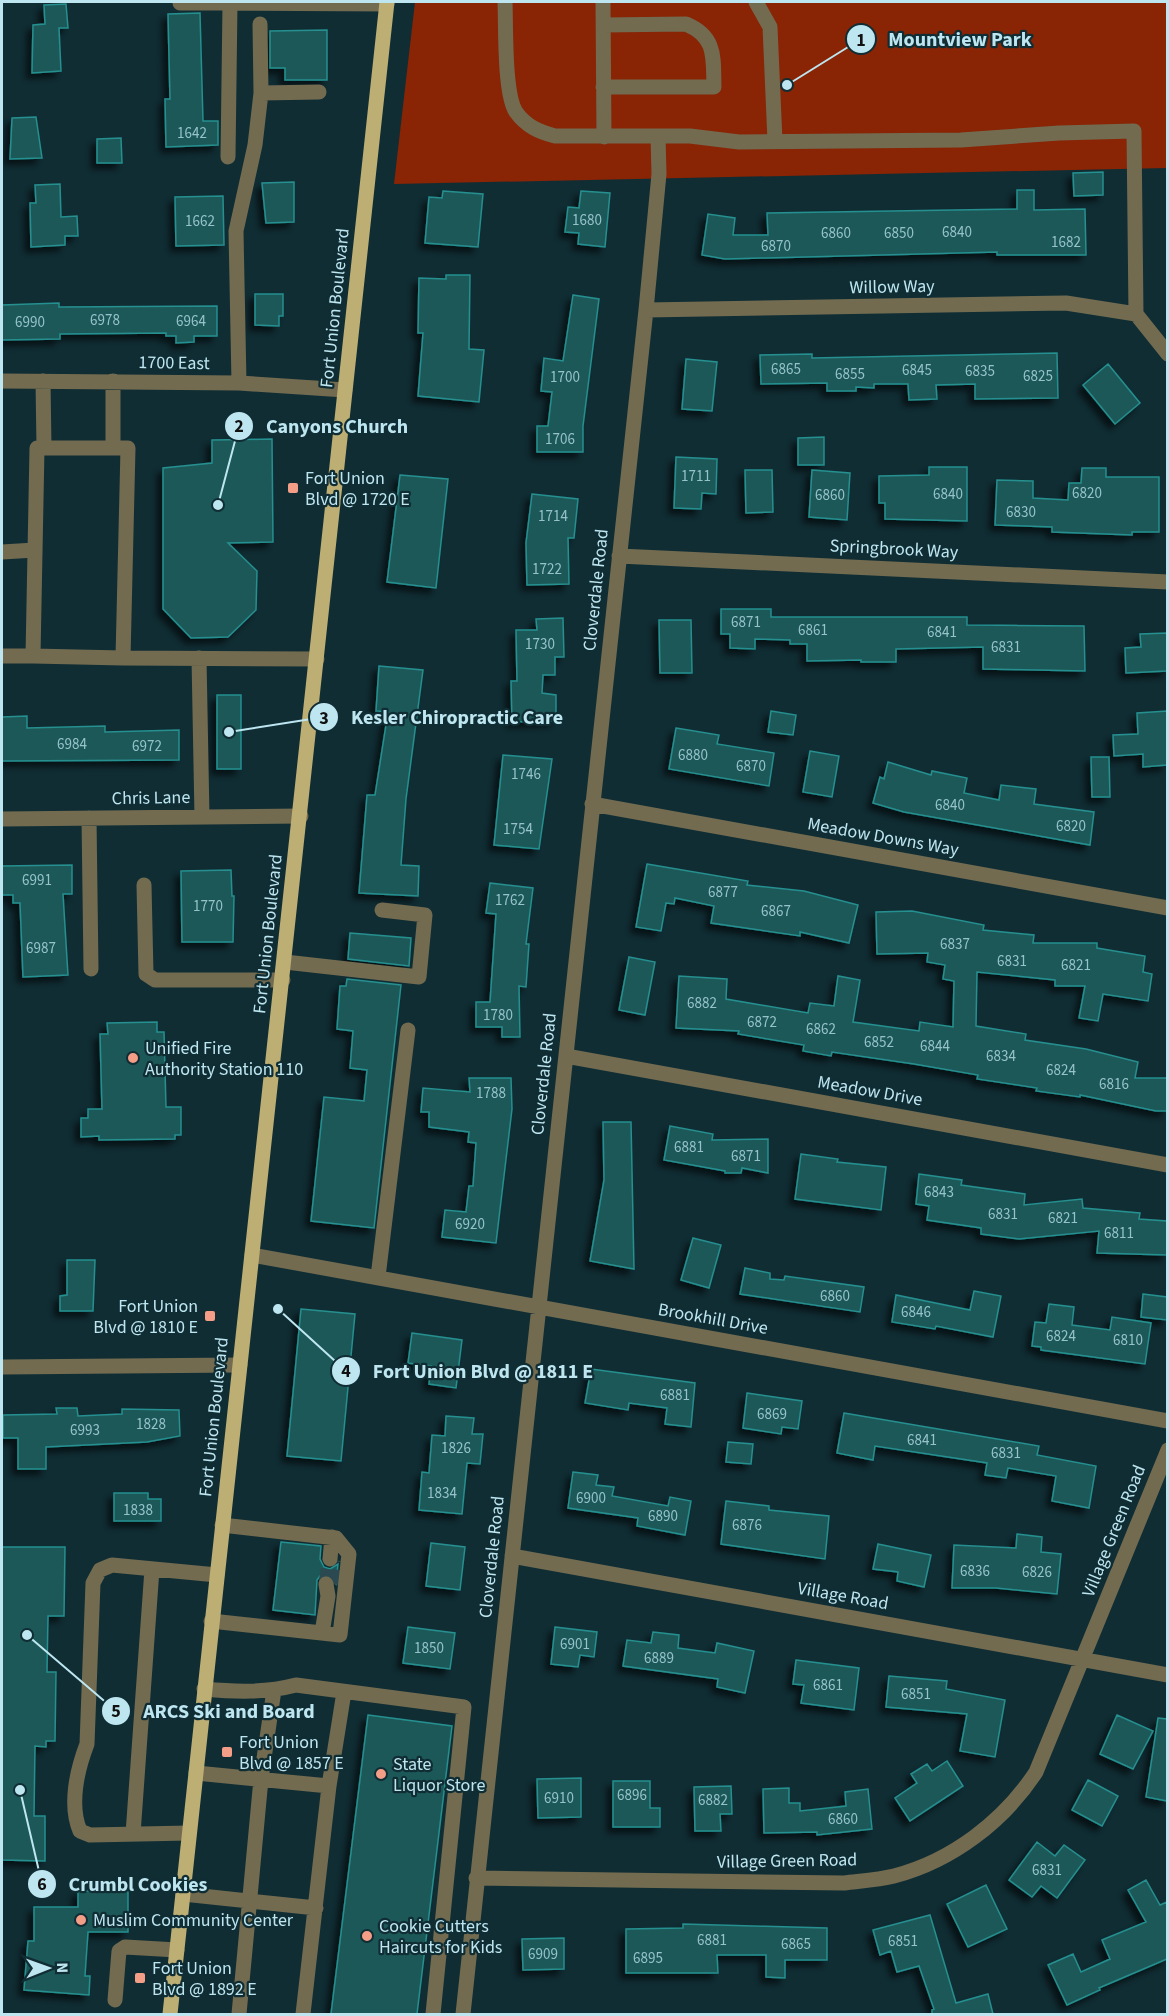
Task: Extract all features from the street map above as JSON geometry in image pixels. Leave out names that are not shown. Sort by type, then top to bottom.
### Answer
[{"type":"main road","name":"Fort Union Boulevard","points":[[171,2014],[211,1621],[301,816],[387,3]]},
{"type":"street","points":[[505,2],[509,93],[514,110],[525,123],[547,134],[604,137],[708,137],[739,142],[961,140],[1059,132],[1134,131],[1136,314],[1167,354]]},
{"type":"street","points":[[603,2],[604,137]]},
{"type":"street","points":[[756,2],[770,27],[775,141]]},
{"type":"street","points":[[180,3],[387,3]]},
{"type":"street","points":[[228,157],[230,3]]},
{"type":"street","points":[[239,383],[236,231],[255,145],[261,93],[260,24]]},
{"type":"street","points":[[603,25],[686,24],[698,29],[708,39],[713,51],[714,87],[603,87]]},
{"type":"street","points":[[261,93],[319,92]]},
{"type":"street","name":"Cloverdale Road","points":[[463,2014],[646,310],[659,174],[658,136]]},
{"type":"street","name":"Willow Way","points":[[646,310],[1066,303],[1136,314]]},
{"type":"street","name":"1700 East","points":[[2,381],[239,383],[345,390]]},
{"type":"street","points":[[43,381],[44,448]]},
{"type":"street","points":[[113,381],[113,448]]},
{"type":"street","points":[[33,656],[37,448],[128,448],[123,658]]},
{"type":"street","points":[[2,552],[35,550]]},
{"type":"street","name":"Springbrook Way","points":[[619,555],[1167,582]]},
{"type":"street","points":[[2,656],[317,659]]},
{"type":"street","points":[[199,658],[202,817]]},
{"type":"street","name":"Meadow Downs Way","points":[[592,804],[1167,908]]},
{"type":"street","name":"Chris Lane","points":[[2,819],[301,816]]},
{"type":"street","points":[[90,818],[91,969]]},
{"type":"street","points":[[144,885],[146,974],[154,980],[283,980]]},
{"type":"street","points":[[285,962],[419,977],[425,915],[382,910]]},
{"type":"street","points":[[378,1277],[408,1030]]},
{"type":"street","name":"Meadow Drive","points":[[566,1056],[1167,1165]]},
{"type":"street","name":"Brookhill Drive","points":[[252,1255],[1167,1421]]},
{"type":"street","points":[[2,1367],[240,1365]]},
{"type":"street","name":"Village Green Road","points":[[476,1878],[844,1883],[895,1875],[943,1857],[986,1829],[1023,1792],[1036,1772],[1167,1450]]},
{"type":"street","points":[[211,1621],[340,1635],[349,1554],[222,1525]]},
{"type":"street","name":"Village Road","points":[[512,1556],[1167,1675]]},
{"type":"street","points":[[189,1833],[90,1835],[80,1831],[74,1816],[79,1765],[87,1744],[93,1583],[100,1570],[112,1566],[217,1575]]},
{"type":"street","points":[[133,1834],[152,1569]]},
{"type":"street","points":[[327,1633],[328,1596],[332,1584]]},
{"type":"street","points":[[204,1689],[239,1693],[274,1690],[296,1685],[464,1707],[433,2014]]},
{"type":"street","points":[[239,2014],[252,1901],[261,1779],[274,1690]]},
{"type":"street","points":[[303,2014],[329,1786],[344,1692]]},
{"type":"street","points":[[196,1773],[329,1786]]},
{"type":"street","points":[[183,1894],[316,1908]]},
{"type":"street","points":[[116,2000],[119,1951],[125,1947],[177,1950]]},
{"type":"shaded area","points":[[415,2],[1167,2],[1167,168],[394,184]]},
{"type":"building","points":[[66,4],[68,28],[59,28],[61,71],[32,73],[33,25],[45,24],[44,5]]},
{"type":"building","points":[[200,13],[203,121],[218,121],[218,145],[166,147],[165,99],[170,99],[168,14]]},
{"type":"building","points":[[327,30],[327,80],[285,80],[285,68],[270,68],[270,31]]},
{"type":"building","points":[[36,117],[42,158],[10,159],[12,118]]},
{"type":"building","points":[[121,138],[122,163],[97,163],[97,139]]},
{"type":"building","points":[[1103,172],[1103,195],[1074,196],[1073,173]]},
{"type":"building","points":[[294,182],[294,222],[266,223],[262,183]]},
{"type":"building","points":[[60,184],[61,217],[77,216],[78,236],[65,236],[65,245],[31,247],[30,203],[36,203],[35,185]]},
{"type":"building","points":[[1017,190],[1034,190],[1034,210],[1085,209],[1086,255],[997,255],[997,252],[725,259],[702,255],[708,214],[735,218],[733,235],[768,235],[767,213],[1017,209]]},
{"type":"building","points":[[443,191],[483,194],[478,247],[425,243],[429,197],[442,198]]},
{"type":"building","points":[[581,191],[610,193],[605,247],[578,244],[579,233],[565,232],[568,207],[579,208]]},
{"type":"building","points":[[223,196],[224,245],[176,246],[175,197]]},
{"type":"building","points":[[446,275],[470,275],[469,349],[484,350],[479,402],[418,396],[423,333],[418,333],[419,278],[446,279]]},
{"type":"building","points":[[255,294],[283,294],[283,316],[279,316],[279,326],[255,325]]},
{"type":"building","points":[[573,295],[599,299],[583,426],[583,452],[537,452],[537,426],[548,426],[552,392],[541,391],[544,358],[563,361]]},
{"type":"building","points":[[59,303],[59,307],[217,306],[217,336],[194,336],[194,342],[176,343],[176,336],[166,336],[166,333],[60,334],[60,339],[2,340],[2,305]]},
{"type":"building","points":[[1057,353],[1058,398],[975,399],[975,384],[936,385],[937,399],[909,400],[908,384],[874,384],[874,388],[856,387],[856,391],[827,391],[827,383],[761,384],[760,355],[812,354],[812,358]]},
{"type":"building","points":[[686,359],[717,362],[712,411],[682,409]]},
{"type":"building","points":[[1108,364],[1140,403],[1115,424],[1083,385]]},
{"type":"building","points":[[824,437],[824,465],[798,465],[798,438]]},
{"type":"building","points":[[272,439],[273,542],[228,543],[257,571],[256,610],[228,637],[191,638],[163,609],[163,468],[212,463],[212,440]]},
{"type":"building","points":[[676,457],[717,459],[716,494],[702,493],[701,509],[674,508]]},
{"type":"building","points":[[929,467],[967,467],[967,521],[885,519],[885,503],[879,503],[879,476],[929,475]]},
{"type":"building","points":[[1082,468],[1106,468],[1106,477],[1159,477],[1159,532],[1132,532],[1132,535],[1052,532],[1052,527],[995,525],[997,480],[1033,481],[1033,498],[1068,500],[1069,483],[1081,483]]},
{"type":"building","points":[[745,470],[772,470],[773,512],[746,513]]},
{"type":"building","points":[[812,470],[850,473],[847,520],[809,517]]},
{"type":"building","points":[[400,475],[448,479],[436,588],[387,582]]},
{"type":"building","points":[[532,494],[578,499],[574,538],[568,538],[569,584],[527,585],[526,543]]},
{"type":"building","points":[[721,609],[771,609],[771,617],[967,617],[967,625],[1084,626],[1085,671],[983,669],[983,647],[896,649],[896,662],[807,661],[807,644],[790,644],[790,640],[755,639],[755,649],[730,648],[730,634],[721,634]]},
{"type":"building","points":[[563,618],[564,657],[555,657],[555,675],[543,675],[542,693],[556,695],[556,721],[512,722],[511,681],[517,681],[516,630],[537,630],[536,619]]},
{"type":"building","points":[[659,620],[691,620],[692,673],[660,673]]},
{"type":"building","points":[[1167,633],[1167,671],[1126,673],[1125,648],[1141,647],[1140,634]]},
{"type":"building","points":[[379,666],[423,670],[406,799],[401,865],[419,866],[418,896],[359,893],[367,795],[375,795],[388,712],[376,711]]},
{"type":"building","points":[[217,695],[241,695],[241,769],[217,769]]},
{"type":"building","points":[[771,711],[796,715],[793,735],[768,732]]},
{"type":"building","points":[[1167,711],[1167,765],[1143,767],[1143,754],[1114,756],[1113,735],[1138,734],[1137,713]]},
{"type":"building","points":[[27,716],[27,728],[105,726],[105,732],[179,730],[179,760],[2,761],[2,717]]},
{"type":"building","points":[[676,728],[719,735],[717,744],[774,753],[769,786],[669,769]]},
{"type":"building","points":[[810,751],[839,756],[832,797],[803,792]]},
{"type":"building","points":[[503,755],[552,759],[539,849],[494,845]]},
{"type":"building","points":[[1091,757],[1109,757],[1110,797],[1092,797]]},
{"type":"building","points":[[888,762],[931,775],[932,771],[967,778],[964,793],[999,800],[1001,785],[1036,789],[1034,804],[1094,812],[1090,845],[904,812],[873,803],[880,777],[884,779]]},
{"type":"building","points":[[647,864],[748,881],[747,885],[804,891],[858,905],[849,943],[800,932],[800,936],[711,923],[714,906],[675,898],[674,904],[666,903],[661,931],[636,927]]},
{"type":"building","points":[[72,865],[72,894],[63,894],[68,975],[23,977],[20,903],[13,903],[13,895],[2,895],[2,866]]},
{"type":"building","points":[[231,870],[232,896],[234,896],[233,942],[182,942],[181,871]]},
{"type":"building","points":[[490,883],[533,888],[526,944],[529,944],[526,987],[519,986],[520,1037],[502,1037],[502,1027],[476,1027],[476,1002],[490,1002],[496,914],[486,913]]},
{"type":"building","points":[[912,911],[984,925],[983,930],[1034,935],[1033,943],[1097,943],[1097,948],[1145,956],[1143,972],[1152,974],[1148,1001],[1103,994],[1098,1021],[1079,1018],[1085,986],[1055,986],[1055,980],[977,972],[976,1026],[1026,1034],[1025,1040],[1086,1049],[1138,1062],[1135,1078],[1167,1078],[1167,1111],[1156,1111],[1080,1095],[1080,1097],[1036,1091],[1037,1088],[977,1079],[978,1075],[914,1064],[832,1052],[831,1056],[803,1051],[804,1045],[738,1034],[739,1031],[676,1028],[679,976],[727,979],[726,999],[808,1013],[810,1003],[834,1006],[838,976],[860,980],[853,1022],[919,1031],[920,1022],[953,1027],[954,981],[943,979],[945,965],[927,962],[928,953],[877,954],[876,912]]},
{"type":"building","points":[[350,933],[411,938],[409,966],[348,959]]},
{"type":"building","points":[[629,957],[655,962],[645,1015],[619,1010]]},
{"type":"building","points":[[347,979],[401,985],[374,1228],[311,1221],[324,1097],[364,1101],[367,1070],[350,1068],[353,1031],[337,1029],[340,986],[346,986]]},
{"type":"building","name":"Unified Fire Authority Station 110","points":[[157,1022],[157,1032],[164,1032],[166,1107],[181,1107],[181,1135],[175,1135],[175,1139],[99,1140],[99,1136],[81,1137],[81,1118],[88,1118],[88,1109],[102,1109],[100,1034],[108,1034],[107,1023]]},
{"type":"building","points":[[469,1078],[511,1078],[512,1109],[496,1243],[442,1237],[445,1210],[466,1212],[469,1186],[473,1186],[476,1143],[468,1142],[469,1132],[429,1127],[429,1112],[421,1112],[423,1088],[470,1092]]},
{"type":"building","points":[[603,1122],[631,1122],[634,1269],[590,1261],[604,1180]]},
{"type":"building","points":[[670,1126],[713,1134],[712,1140],[768,1139],[768,1173],[742,1168],[741,1173],[725,1173],[725,1171],[664,1160]]},
{"type":"building","points":[[801,1154],[838,1159],[837,1162],[886,1167],[881,1210],[795,1199]]},
{"type":"building","points":[[919,1174],[962,1180],[961,1185],[1025,1194],[1024,1205],[1082,1199],[1083,1208],[1140,1213],[1139,1219],[1167,1221],[1167,1255],[1097,1253],[1099,1231],[1019,1239],[981,1234],[981,1228],[927,1220],[929,1206],[916,1204]]},
{"type":"building","points":[[693,1238],[721,1245],[709,1288],[681,1280]]},
{"type":"building","points":[[67,1260],[95,1260],[93,1311],[60,1311],[60,1296],[67,1295]]},
{"type":"building","points":[[745,1268],[770,1273],[770,1279],[784,1280],[785,1276],[864,1287],[860,1312],[740,1294]]},
{"type":"building","points":[[974,1291],[1001,1296],[993,1337],[936,1326],[935,1329],[892,1322],[896,1295],[970,1310]]},
{"type":"building","points":[[1143,1294],[1167,1297],[1167,1320],[1141,1317]]},
{"type":"building","points":[[1049,1304],[1074,1307],[1072,1325],[1110,1330],[1112,1317],[1151,1323],[1145,1364],[1041,1350],[1041,1347],[1032,1346],[1035,1322],[1046,1323]]},
{"type":"building","points":[[301,1309],[355,1314],[341,1461],[287,1456]]},
{"type":"building","points":[[412,1333],[462,1340],[456,1388],[429,1384],[431,1366],[408,1363]]},
{"type":"building","points":[[591,1369],[695,1383],[691,1427],[665,1424],[667,1408],[629,1403],[628,1410],[585,1403]]},
{"type":"building","points":[[747,1393],[802,1401],[798,1429],[782,1427],[781,1434],[743,1428]]},
{"type":"building","points":[[56,1408],[77,1408],[78,1416],[122,1414],[122,1409],[179,1410],[180,1436],[147,1442],[46,1447],[46,1469],[18,1469],[18,1438],[3,1438],[3,1415],[57,1414]]},
{"type":"building","points":[[844,1413],[1039,1446],[1037,1455],[1096,1466],[1089,1508],[1052,1501],[1056,1476],[1008,1468],[1006,1478],[985,1475],[987,1463],[875,1446],[873,1460],[837,1453]]},
{"type":"building","points":[[446,1416],[474,1418],[472,1434],[483,1434],[480,1464],[467,1463],[462,1514],[419,1510],[422,1472],[429,1473],[432,1435],[445,1436]]},
{"type":"building","points":[[728,1442],[753,1444],[751,1464],[726,1462]]},
{"type":"building","points":[[573,1472],[598,1475],[596,1485],[614,1487],[612,1496],[668,1506],[670,1497],[691,1501],[685,1535],[637,1526],[638,1518],[568,1508]]},
{"type":"building","points":[[114,1493],[148,1493],[148,1499],[161,1499],[161,1521],[114,1521]]},
{"type":"building","points":[[726,1501],[769,1506],[769,1510],[829,1516],[825,1559],[721,1544]]},
{"type":"building","points":[[1017,1534],[1042,1537],[1041,1552],[1061,1554],[1057,1594],[996,1588],[952,1588],[954,1545],[1016,1548]]},
{"type":"building","points":[[281,1542],[321,1546],[320,1559],[324,1567],[330,1569],[338,1564],[336,1584],[329,1575],[320,1576],[317,1580],[315,1615],[273,1610]]},
{"type":"building","points":[[431,1543],[465,1547],[460,1590],[426,1586]]},
{"type":"building","points":[[878,1544],[931,1555],[924,1587],[897,1581],[898,1572],[873,1569]]},
{"type":"building","points":[[2,1547],[65,1547],[64,1616],[48,1616],[47,1672],[56,1672],[55,1741],[46,1741],[46,1747],[35,1746],[34,1816],[45,1816],[45,1861],[2,1860]]},
{"type":"building","points":[[408,1627],[455,1633],[450,1669],[403,1663]]},
{"type":"building","points":[[555,1627],[597,1632],[594,1657],[580,1655],[578,1667],[551,1664]]},
{"type":"building","points":[[653,1632],[679,1635],[678,1648],[715,1653],[717,1643],[754,1651],[745,1693],[717,1687],[718,1679],[623,1666],[627,1640],[651,1643]]},
{"type":"building","points":[[796,1660],[859,1668],[854,1710],[801,1703],[804,1685],[793,1684]]},
{"type":"building","points":[[889,1676],[947,1681],[946,1689],[1005,1700],[995,1757],[960,1751],[967,1714],[886,1707]]},
{"type":"building","points":[[368,1715],[452,1726],[417,2014],[331,2014]]},
{"type":"building","points":[[1117,1715],[1153,1731],[1133,1769],[1100,1754]]},
{"type":"building","points":[[1158,1718],[1167,1719],[1167,1801],[1146,1797]]},
{"type":"building","points":[[947,1761],[963,1786],[910,1821],[895,1798],[917,1783],[911,1774],[927,1764],[932,1771]]},
{"type":"building","points":[[581,1778],[581,1817],[538,1818],[537,1779]]},
{"type":"building","points":[[1088,1780],[1118,1796],[1102,1826],[1072,1810]]},
{"type":"building","points":[[613,1781],[650,1781],[650,1808],[660,1808],[660,1827],[613,1827]]},
{"type":"building","points":[[731,1786],[732,1814],[720,1814],[721,1831],[695,1831],[694,1787]]},
{"type":"building","points":[[789,1788],[789,1803],[800,1803],[800,1811],[846,1806],[845,1792],[868,1789],[872,1829],[817,1835],[817,1832],[764,1833],[763,1789]]},
{"type":"building","points":[[1037,1842],[1055,1856],[1064,1845],[1085,1860],[1057,1898],[1041,1886],[1032,1897],[1009,1880]]},
{"type":"building","points":[[1146,1880],[1160,1905],[1167,1902],[1167,1959],[1099,1988],[1100,1990],[1067,2005],[1048,1965],[1073,1954],[1081,1972],[1110,1959],[1102,1940],[1146,1922],[1128,1890]]},
{"type":"building","points":[[986,1885],[1007,1929],[968,1947],[947,1904]]},
{"type":"building","points":[[78,1891],[128,1891],[128,1932],[88,1932],[85,1976],[90,1976],[89,1995],[24,1990],[28,1941],[34,1941],[34,1907],[78,1907]]},
{"type":"building","points":[[930,1915],[956,2003],[988,1994],[993,2014],[932,2014],[934,2009],[919,1966],[897,1972],[891,1951],[880,1955],[873,1930]]},
{"type":"building","points":[[683,1924],[827,1928],[827,1960],[785,1960],[785,1978],[766,1977],[766,1955],[717,1955],[718,1973],[626,1973],[626,1929],[683,1928]]},
{"type":"building","points":[[564,1938],[564,1969],[523,1970],[522,1939]]},
{"type":"tunnel","points":[[326,1584],[330,1559]]},
{"type":"tunnel","points":[[338,1585],[341,1561]]},
{"type":"place","name":"Mountview Park","points":[[787,85]]},
{"type":"place","name":"Fort Union Blvd @ 1720 E","points":[[293,488]]},
{"type":"place","name":"Canyons Church","points":[[218,505]]},
{"type":"place","name":"Kesler Chiropractic Care","points":[[229,732]]},
{"type":"place","name":"Unified Fire Authority Station 110","points":[[133,1058]]},
{"type":"place","name":"Fort Union Blvd @ 1811 E","points":[[278,1309]]},
{"type":"place","name":"Fort Union Blvd @ 1810 E","points":[[210,1316]]},
{"type":"place","name":"ARCS Ski and Board","points":[[27,1635]]},
{"type":"place","name":"Fort Union Blvd @ 1857 E","points":[[227,1752]]},
{"type":"place","name":"State Liquor Store","points":[[381,1774]]},
{"type":"place","name":"Crumbl Cookies","points":[[20,1790]]},
{"type":"place","name":"Muslim Community Center","points":[[81,1920]]},
{"type":"place","name":"Cookie Cutters Haircuts for Kids","points":[[367,1936]]},
{"type":"place","name":"Fort Union Blvd @ 1892 E","points":[[140,1978]]}]
